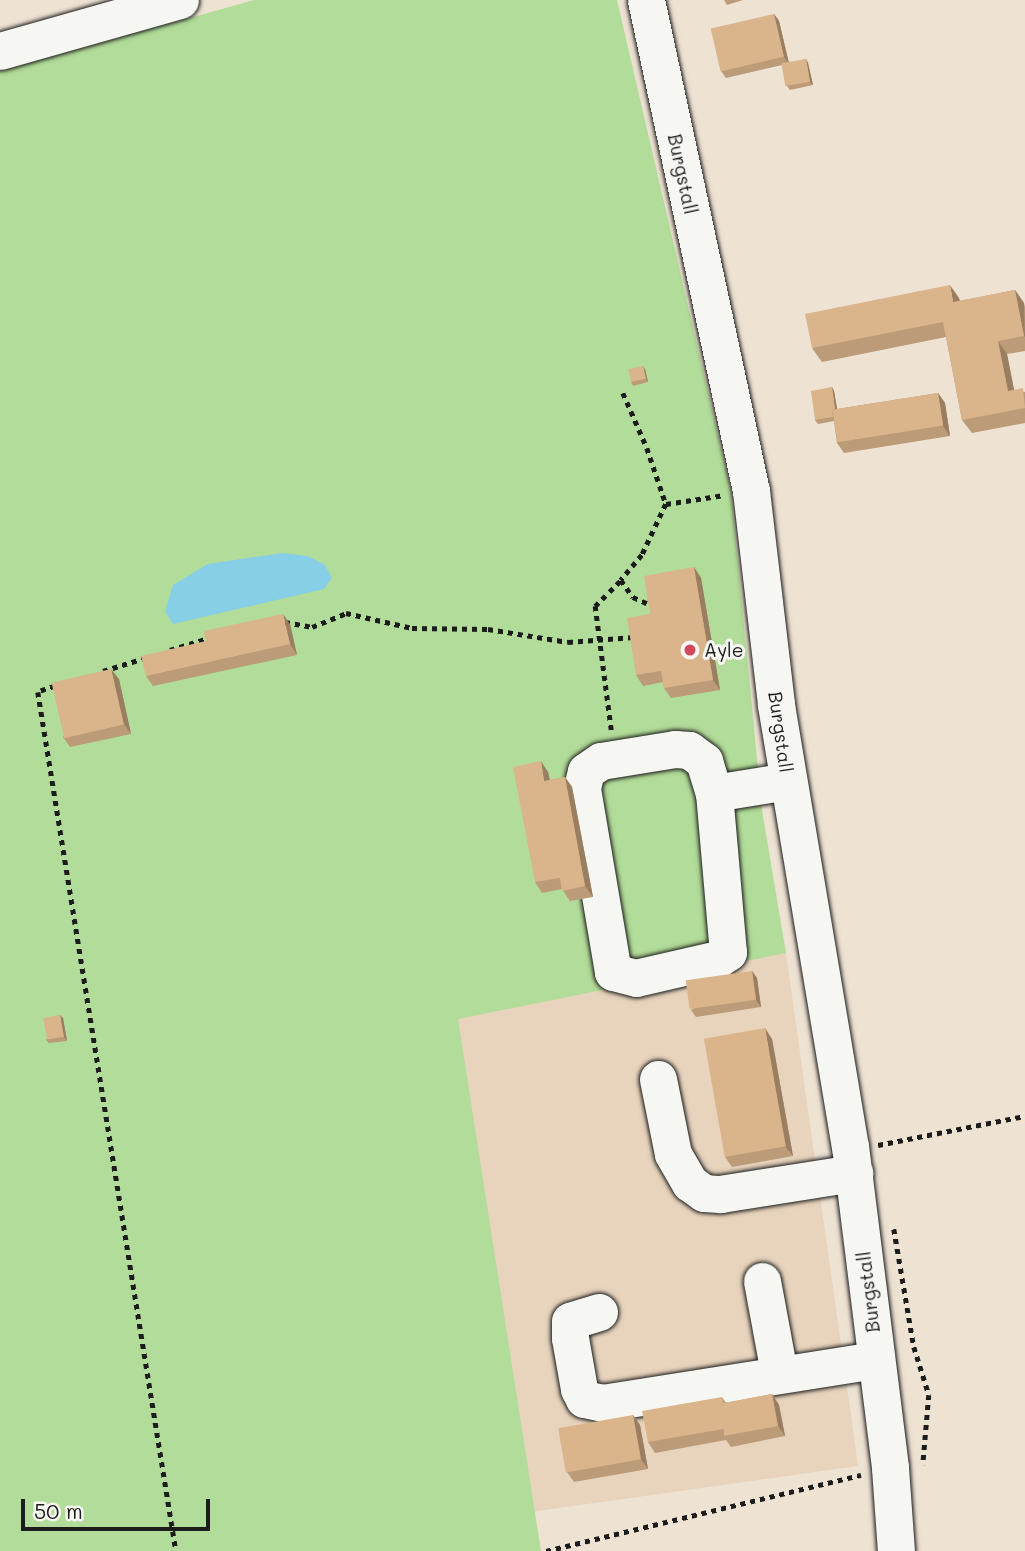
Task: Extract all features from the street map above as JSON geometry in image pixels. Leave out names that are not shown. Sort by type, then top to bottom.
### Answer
[{"type":"street","points":[[0,51],[180,0]]},
{"type":"street","name":"Burgstall","points":[[646,0],[751,491],[788,780],[852,1160],[890,1468],[896,1551]]},
{"type":"street","points":[[676,749],[689,750],[704,761],[714,793],[728,952],[719,959],[636,978],[613,972],[582,788],[586,771],[601,761],[620,757],[676,749]]},
{"type":"street","points":[[714,793],[788,780]]},
{"type":"street","points":[[658,1079],[673,1154],[690,1183],[704,1193],[720,1194],[852,1160]]},
{"type":"street","points":[[762,1280],[779,1373]]},
{"type":"street","points":[[599,1312],[570,1321],[574,1363],[584,1399],[603,1403],[779,1373],[876,1360]]},
{"type":"path","points":[[620,757],[612,737],[595,606],[642,555],[666,504],[647,448],[623,393]]},
{"type":"path","points":[[666,504],[751,491]]},
{"type":"path","points":[[621,580],[633,597],[654,607]]},
{"type":"path","points":[[278,623],[291,621],[312,627],[346,613],[412,628],[488,629],[568,642],[635,637]]},
{"type":"path","points":[[167,651],[217,635]]},
{"type":"path","points":[[89,675],[154,655]]},
{"type":"path","points":[[64,683],[38,691],[176,1551]]},
{"type":"path","points":[[852,1160],[878,1145],[1025,1116]]},
{"type":"path","points":[[546,1551],[890,1468]]},
{"type":"shaded area","points":[[786,953],[858,1466],[525,1513],[453,1000]]},
{"type":"green space","points":[[254,0],[617,0],[731,491],[762,810],[786,953],[458,1019],[541,1551],[0,1551],[0,59],[197,16]]},
{"type":"water","points":[[282,553],[308,556],[325,565],[332,578],[324,589],[173,624],[165,611],[173,585],[208,564]]},
{"type":"building","points":[[774,14],[784,57],[721,71],[711,29]]},
{"type":"building","points":[[806,59],[810,82],[785,86],[781,63]]},
{"type":"building","points":[[950,285],[953,302],[1015,290],[1024,336],[998,341],[1008,391],[1023,388],[1025,408],[962,420],[943,322],[812,348],[805,314]]},
{"type":"building","points":[[643,366],[646,379],[631,382],[628,369]]},
{"type":"building","points":[[832,387],[835,409],[832,410],[833,417],[815,420],[811,391]]},
{"type":"building","points":[[938,393],[943,426],[837,442],[832,410]]},
{"type":"building","points":[[694,567],[713,680],[664,688],[661,671],[636,675],[627,618],[650,614],[644,576]]},
{"type":"building","points":[[283,614],[290,644],[146,676],[141,656],[206,641],[204,631]]},
{"type":"building","points":[[111,669],[124,725],[64,738],[52,683]]},
{"type":"building","points":[[541,761],[544,781],[565,777],[585,886],[562,891],[560,878],[535,882],[513,767]]},
{"type":"building","points":[[752,971],[756,1000],[690,1009],[686,980]]},
{"type":"building","points":[[60,1015],[64,1037],[47,1040],[43,1018]]},
{"type":"building","points":[[765,1028],[786,1146],[725,1157],[704,1039]]},
{"type":"building","points":[[772,1394],[778,1426],[724,1436],[724,1429],[648,1442],[642,1411],[722,1397],[723,1403]]},
{"type":"building","points":[[633,1415],[641,1459],[566,1473],[558,1428]]},
{"type":"place","name":"Ayle","points":[[690,650]]}]
